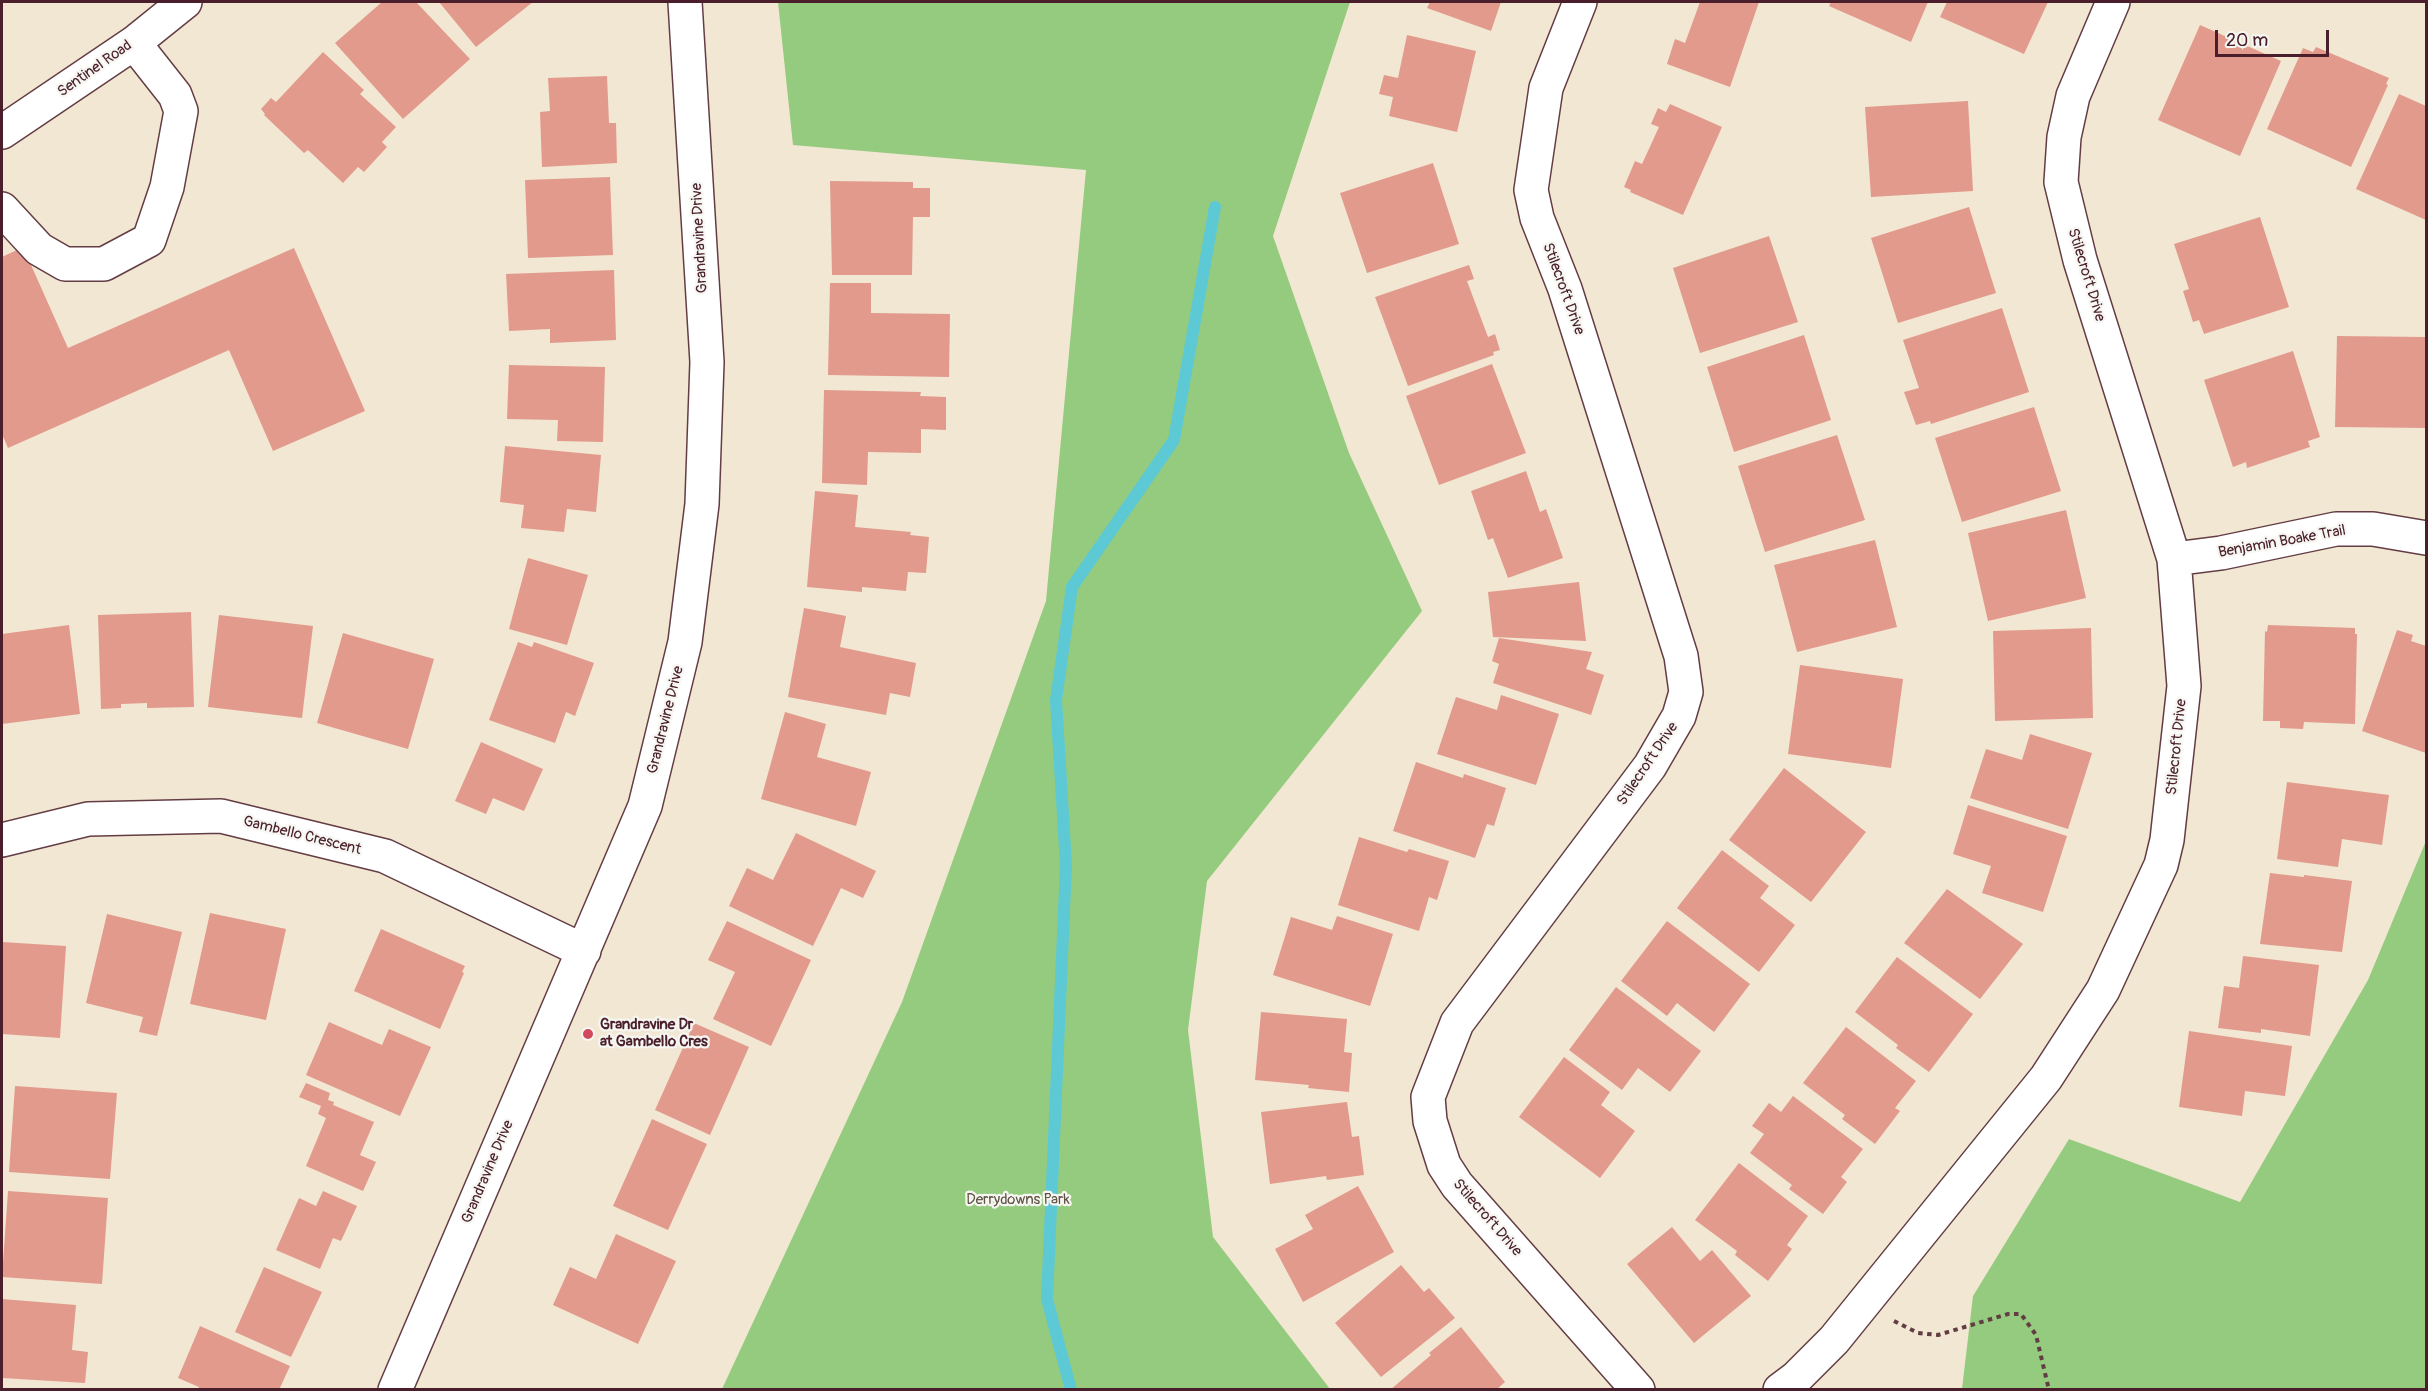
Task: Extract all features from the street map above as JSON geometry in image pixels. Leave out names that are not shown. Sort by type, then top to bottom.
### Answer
[{"type":"street","name":"Sentinel Road","points":[[2,132],[134,43],[185,2]]},
{"type":"street","name":"Grandravine Drive","points":[[395,1389],[645,806],[685,642],[702,504],[707,362],[685,2]]},
{"type":"street","name":"Stilecroft Drive","points":[[1580,2],[1546,88],[1532,190],[1537,218],[1565,289],[1681,656],[1686,692],[1680,716],[1650,766],[1457,1023],[1428,1097],[1430,1121],[1444,1165],[1457,1185],[1638,1389]]},
{"type":"street","name":"Stilecroft Drive","points":[[1780,1389],[1796,1378],[1834,1340],[2046,1078],[2103,990],[2160,865],[2168,840],[2184,686],[2174,559],[2080,260],[2061,182],[2064,137],[2073,96],[2113,2]]},
{"type":"street","points":[[2,209],[39,249],[65,264],[104,264],[149,240],[167,187],[181,111],[175,95],[134,43]]},
{"type":"street","name":"Benjamin Boake Trail","points":[[2174,559],[2221,553],[2336,529],[2373,529],[2427,538]]},
{"type":"street","name":"Gambello Crescent","points":[[2,840],[88,819],[221,816],[385,856],[584,951]]},
{"type":"path","points":[[1866,1300],[1886,1317],[1918,1333],[1938,1335],[2008,1314],[2021,1314],[2037,1335],[2049,1389]]},
{"type":"green space","name":"Derrydowns Park","points":[[778,2],[1350,2],[1273,236],[1349,453],[1422,611],[1207,881],[1188,1030],[1213,1237],[1330,1389],[722,1389],[902,1002],[1046,601],[1086,170],[793,145]]},
{"type":"green space","points":[[2426,841],[2426,1389],[1962,1389],[1973,1296],[2069,1139],[2240,1202],[2368,980]]},
{"type":"building","points":[[382,2],[416,2],[470,59],[403,119],[335,43]]},
{"type":"building","points":[[439,2],[533,2],[476,47]]},
{"type":"building","points":[[1430,2],[1501,2],[1491,31],[1427,8]]},
{"type":"building","points":[[1700,2],[1759,2],[1730,87],[1667,64],[1675,39],[1685,43]]},
{"type":"building","points":[[1831,2],[1928,2],[1911,42],[1829,6]]},
{"type":"building","points":[[1947,2],[2048,2],[2024,54],[1940,17]]},
{"type":"building","points":[[2200,25],[2281,61],[2240,156],[2158,120]]},
{"type":"building","points":[[1407,35],[1476,51],[1457,132],[1389,116],[1393,97],[1379,94],[1384,75],[1398,78]]},
{"type":"building","points":[[2316,47],[2389,78],[2386,84],[2388,85],[2351,167],[2267,129],[2303,48],[2313,52]]},
{"type":"building","points":[[323,52],[364,90],[360,94],[396,127],[382,142],[387,147],[364,172],[358,167],[343,183],[308,150],[304,153],[264,115],[261,109],[271,98],[276,102]]},
{"type":"building","points":[[607,76],[609,123],[616,123],[617,163],[542,167],[540,112],[550,111],[548,78]]},
{"type":"building","points":[[2399,94],[2426,106],[2426,220],[2356,189]]},
{"type":"building","points":[[1968,101],[1973,191],[1871,197],[1865,107]]},
{"type":"building","points":[[1670,104],[1722,127],[1683,215],[1630,192],[1631,190],[1624,187],[1635,161],[1642,164],[1659,127],[1651,124],[1658,108],[1666,112]]},
{"type":"building","points":[[1433,163],[1459,244],[1367,273],[1340,193]]},
{"type":"building","points":[[610,177],[613,255],[528,258],[525,180]]},
{"type":"building","points":[[830,181],[913,182],[913,188],[930,188],[930,217],[913,217],[912,275],[832,275]]},
{"type":"building","points":[[1969,207],[1996,293],[1898,323],[1871,238]]},
{"type":"building","points":[[2260,217],[2289,307],[2204,334],[2199,320],[2193,322],[2183,291],[2189,289],[2174,244]]},
{"type":"building","points":[[1769,236],[1798,322],[1700,353],[1673,268]]},
{"type":"building","points":[[23,247],[68,348],[294,248],[365,411],[273,451],[229,350],[8,448],[2,434],[2,257]]},
{"type":"building","points":[[1469,265],[1474,279],[1467,281],[1488,337],[1495,334],[1500,350],[1493,352],[1494,355],[1408,386],[1375,297]]},
{"type":"building","points":[[614,270],[616,340],[550,343],[550,329],[509,331],[506,274]]},
{"type":"building","points":[[830,283],[871,283],[871,313],[950,314],[949,377],[828,375]]},
{"type":"building","points":[[2002,308],[2029,392],[1931,424],[1930,421],[1916,425],[1904,392],[1919,388],[1903,340]]},
{"type":"building","points":[[1804,335],[1831,420],[1734,452],[1707,367]]},
{"type":"building","points":[[2337,336],[2426,337],[2426,428],[2335,427]]},
{"type":"building","points":[[2293,351],[2320,437],[2308,441],[2310,447],[2247,468],[2246,462],[2233,467],[2204,380]]},
{"type":"building","points":[[1492,364],[1526,453],[1439,485],[1406,396]]},
{"type":"building","points":[[509,365],[605,367],[603,442],[557,441],[558,420],[507,419]]},
{"type":"building","points":[[824,390],[921,392],[920,396],[946,397],[946,430],[921,429],[921,453],[868,452],[867,485],[822,483]]},
{"type":"building","points":[[2034,407],[2061,491],[1962,522],[1935,438]]},
{"type":"building","points":[[1837,435],[1865,520],[1765,552],[1738,466]]},
{"type":"building","points":[[505,446],[601,455],[596,512],[567,509],[564,532],[521,528],[524,505],[500,502]]},
{"type":"building","points":[[1526,471],[1540,512],[1546,509],[1563,558],[1508,578],[1493,538],[1488,540],[1471,491]]},
{"type":"building","points":[[815,491],[858,495],[855,527],[911,532],[910,535],[929,537],[926,573],[908,572],[906,591],[862,587],[862,592],[807,587]]},
{"type":"building","points":[[2066,510],[2086,598],[1988,621],[1968,533]]},
{"type":"building","points":[[1875,540],[1897,627],[1797,652],[1774,565]]},
{"type":"building","points":[[528,558],[588,575],[567,645],[509,629]]},
{"type":"building","points":[[1579,582],[1586,641],[1493,637],[1488,592]]},
{"type":"building","points":[[804,608],[846,616],[840,647],[916,663],[910,697],[890,693],[886,715],[788,697]]},
{"type":"building","points":[[191,612],[194,707],[147,708],[147,703],[121,704],[121,708],[101,709],[98,615]]},
{"type":"building","points":[[219,615],[313,626],[302,718],[208,707]]},
{"type":"building","points":[[69,625],[80,714],[2,724],[2,634]]},
{"type":"building","points":[[2268,625],[2355,628],[2355,634],[2357,634],[2355,724],[2304,722],[2303,729],[2280,728],[2280,721],[2263,721],[2265,631],[2267,632]]},
{"type":"building","points":[[2091,628],[2093,718],[1995,721],[1993,631]]},
{"type":"building","points":[[2397,630],[2413,635],[2411,641],[2426,646],[2426,753],[2362,731]]},
{"type":"building","points":[[343,633],[434,659],[408,749],[317,723]]},
{"type":"building","points":[[1499,638],[1592,652],[1586,669],[1604,675],[1591,715],[1493,683],[1499,664],[1492,661]]},
{"type":"building","points":[[518,642],[532,647],[534,642],[594,663],[575,716],[566,712],[555,743],[489,720]]},
{"type":"building","points":[[1800,665],[1903,679],[1891,768],[1788,754]]},
{"type":"building","points":[[1501,695],[1559,714],[1536,785],[1437,754],[1456,697],[1497,710]]},
{"type":"building","points":[[785,712],[826,724],[817,757],[871,772],[856,826],[761,799]]},
{"type":"building","points":[[2030,734],[2092,753],[2068,829],[1970,798],[1986,749],[2022,760]]},
{"type":"building","points":[[481,742],[543,769],[524,811],[493,798],[486,814],[455,801]]},
{"type":"building","points":[[1416,762],[1463,778],[1464,774],[1506,788],[1494,826],[1487,824],[1475,858],[1393,831]]},
{"type":"building","points":[[1784,768],[1866,832],[1811,902],[1729,840]]},
{"type":"building","points":[[2287,782],[2389,795],[2382,845],[2342,839],[2338,867],[2277,859]]},
{"type":"building","points":[[1968,805],[2067,836],[2043,912],[1982,893],[1991,866],[1953,854]]},
{"type":"building","points":[[796,833],[876,871],[863,898],[841,888],[813,946],[729,906],[747,868],[773,880]]},
{"type":"building","points":[[1359,837],[1407,852],[1409,849],[1449,861],[1437,900],[1429,897],[1419,931],[1338,905]]},
{"type":"building","points":[[1722,850],[1769,886],[1760,898],[1795,925],[1759,972],[1677,908]]},
{"type":"building","points":[[2270,873],[2352,881],[2342,952],[2260,944]]},
{"type":"building","points":[[1947,889],[2023,944],[1980,999],[1904,943]]},
{"type":"building","points":[[210,913],[286,929],[266,1020],[190,1004]]},
{"type":"building","points":[[107,914],[182,932],[157,1036],[139,1032],[143,1017],[86,1003]]},
{"type":"building","points":[[1337,916],[1393,934],[1370,1006],[1273,975],[1291,917],[1332,930]]},
{"type":"building","points":[[727,921],[811,960],[771,1046],[713,1019],[735,972],[708,960]]},
{"type":"building","points":[[1667,921],[1750,984],[1714,1032],[1677,1003],[1667,1016],[1621,981]]},
{"type":"building","points":[[381,929],[465,966],[440,1029],[354,991]]},
{"type":"building","points":[[2,942],[66,946],[60,1038],[2,1034]]},
{"type":"building","points":[[2243,956],[2319,965],[2310,1036],[2261,1029],[2261,1033],[2218,1028],[2224,986],[2239,988]]},
{"type":"building","points":[[1897,957],[1973,1014],[1929,1072],[1896,1048],[1898,1045],[1855,1012]]},
{"type":"building","points":[[1616,987],[1701,1051],[1670,1092],[1638,1068],[1622,1090],[1569,1050]]},
{"type":"building","points":[[1261,1012],[1347,1019],[1344,1052],[1352,1053],[1349,1092],[1308,1088],[1309,1085],[1255,1080]]},
{"type":"building","points":[[329,1022],[382,1045],[389,1029],[431,1047],[400,1116],[306,1075]]},
{"type":"building","points":[[694,1023],[749,1047],[710,1135],[655,1110]]},
{"type":"building","points":[[1846,1027],[1916,1081],[1895,1108],[1900,1111],[1875,1144],[1842,1119],[1845,1115],[1803,1083]]},
{"type":"building","points":[[2189,1031],[2292,1046],[2285,1096],[2245,1091],[2242,1116],[2179,1107]]},
{"type":"building","points":[[1564,1057],[1610,1092],[1601,1105],[1635,1131],[1600,1178],[1519,1117]]},
{"type":"building","points":[[306,1083],[330,1093],[328,1100],[334,1102],[333,1105],[374,1122],[360,1155],[376,1162],[363,1191],[306,1166],[326,1118],[318,1114],[321,1106],[299,1097]]},
{"type":"building","points":[[15,1086],[117,1093],[110,1179],[9,1172]]},
{"type":"building","points":[[1793,1096],[1863,1149],[1841,1177],[1847,1182],[1823,1214],[1789,1189],[1792,1185],[1750,1153],[1764,1134],[1752,1126],[1769,1103],[1781,1112]]},
{"type":"building","points":[[1347,1102],[1352,1137],[1359,1136],[1364,1175],[1327,1180],[1326,1176],[1270,1184],[1261,1112]]},
{"type":"building","points":[[652,1119],[707,1144],[668,1230],[613,1206]]},
{"type":"building","points":[[1739,1163],[1808,1216],[1787,1245],[1792,1249],[1768,1281],[1735,1255],[1737,1251],[1695,1220]]},
{"type":"building","points":[[1358,1186],[1394,1252],[1303,1302],[1275,1249],[1313,1229],[1305,1215]]},
{"type":"building","points":[[8,1191],[108,1198],[102,1284],[2,1277]]},
{"type":"building","points":[[323,1191],[357,1206],[341,1241],[333,1238],[320,1269],[276,1250],[299,1198],[316,1206]]},
{"type":"building","points":[[1672,1227],[1700,1261],[1712,1250],[1751,1296],[1694,1343],[1627,1264]]},
{"type":"building","points":[[616,1234],[676,1261],[638,1344],[553,1305],[570,1267],[596,1279]]},
{"type":"building","points":[[1401,1265],[1424,1292],[1429,1288],[1455,1318],[1381,1377],[1335,1323]]},
{"type":"building","points":[[264,1267],[322,1292],[291,1357],[235,1332]]},
{"type":"building","points":[[2,1299],[76,1305],[72,1350],[88,1352],[85,1383],[2,1378]]},
{"type":"building","points":[[200,1326],[290,1366],[279,1390],[198,1390],[199,1387],[178,1378]]},
{"type":"building","points":[[1461,1327],[1505,1382],[1496,1390],[1390,1390],[1431,1355],[1429,1353]]},
{"type":"waterway","points":[[1071,1390],[1047,1299],[1066,865],[1056,700],[1072,587],[1174,440],[1215,207]]},
{"type":"place","name":"Grandravine Dr at Gambello Cres","points":[[588,1034]]}]
